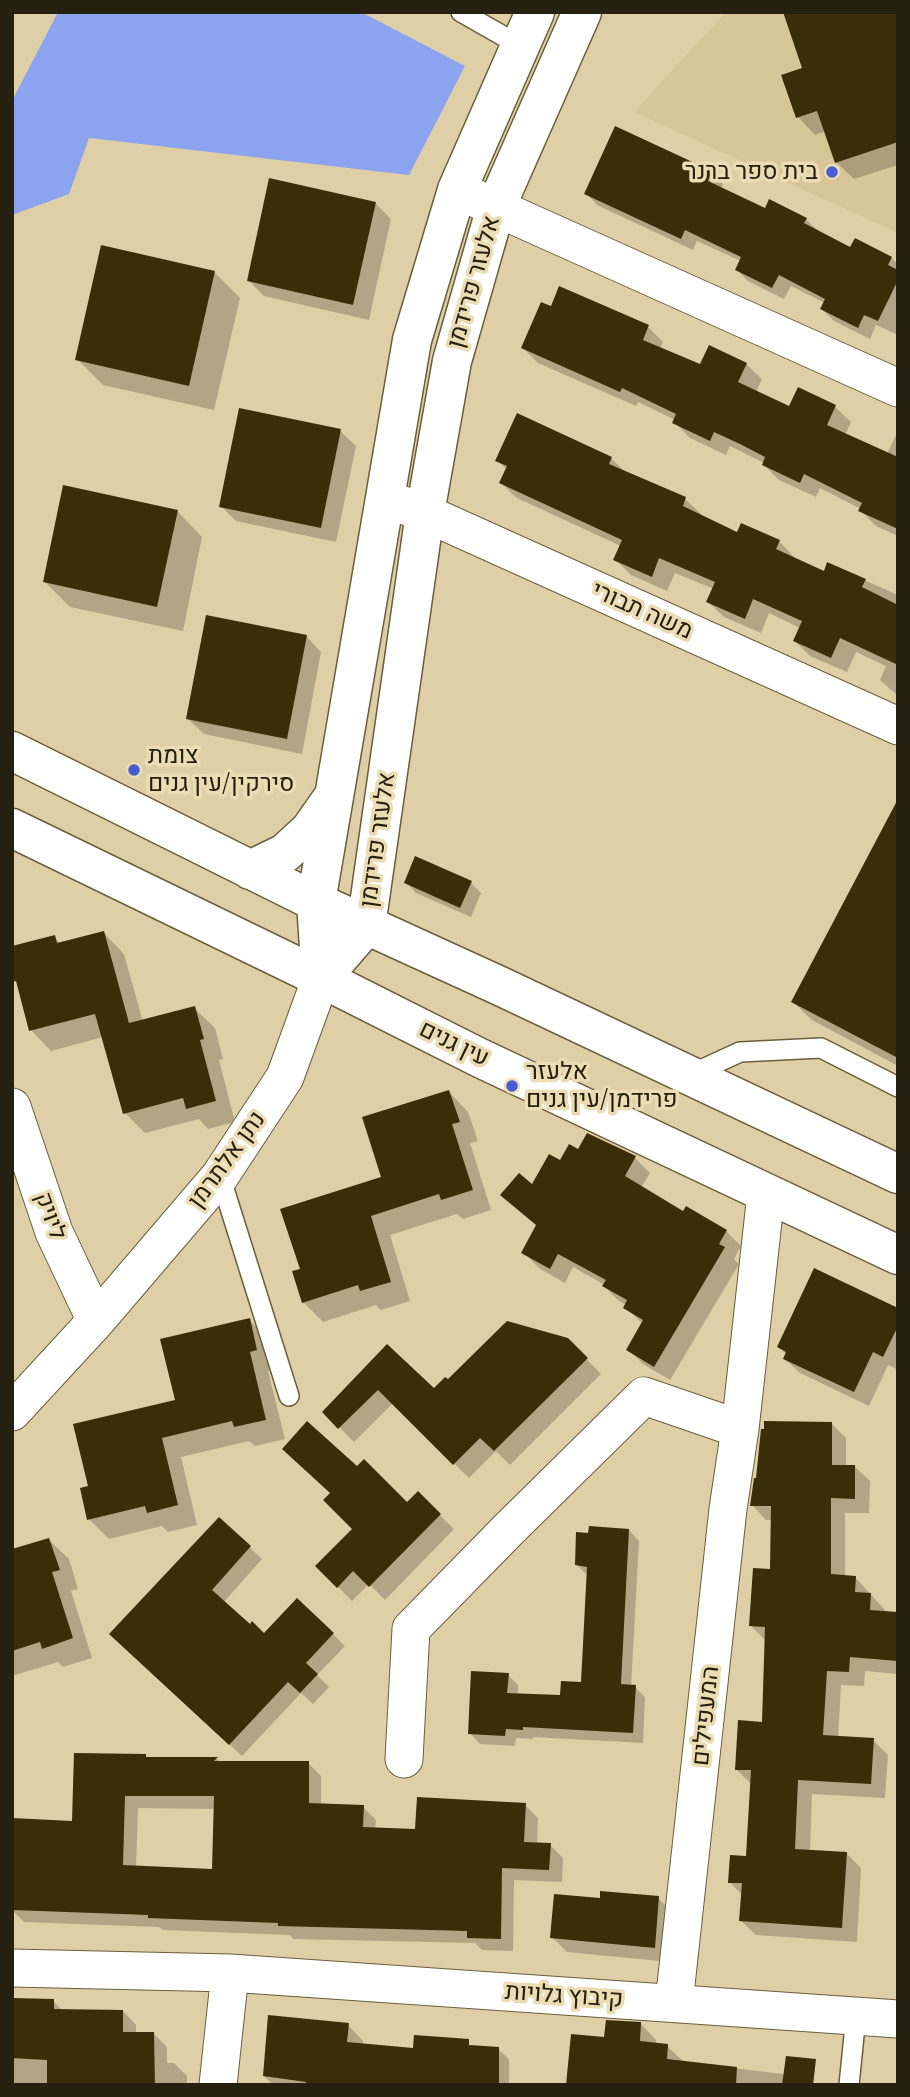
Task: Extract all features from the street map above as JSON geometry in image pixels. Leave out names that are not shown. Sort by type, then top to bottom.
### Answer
[{"type":"main road","name":"אלעזר פרידמן","points":[[321,978],[366,926],[425,513],[452,361],[496,206],[582,12]]},
{"type":"main road","name":"אלעזר פרידמן","points":[[321,978],[316,902],[412,340],[457,190],[527,29]]},
{"type":"main road","points":[[12,751],[366,926],[500,986],[898,1174]]},
{"type":"main road","points":[[250,870],[285,853],[310,830],[334,795]]},
{"type":"main road","name":"עין גנים","points":[[12,828],[480,1058],[898,1255]]},
{"type":"street","points":[[457,190],[898,388]]},
{"type":"street","name":"משה תבורי","points":[[386,499],[425,513],[898,726]]},
{"type":"street","name":"נתן אלתרמן","points":[[12,1412],[96,1321],[220,1176],[285,1077],[321,978]]},
{"type":"street","name":"ליויק","points":[[12,1107],[54,1233],[96,1321]]},
{"type":"street","name":"המעפילים","points":[[674,2003],[728,1509],[740,1429],[766,1194]]},
{"type":"street","points":[[404,1759],[411,1629],[643,1396],[740,1429]]},
{"type":"street","name":"קיבוץ גלויות","points":[[12,1968],[230,1973],[898,2019]]},
{"type":"street","points":[[218,2085],[230,1973]]},
{"type":"lane","points":[[461,12],[527,29]]},
{"type":"lane","points":[[690,1075],[740,1052],[821,1048],[898,1087]]},
{"type":"lane","points":[[220,1176],[289,1396]]},
{"type":"lane","points":[[849,2085],[856,2016]]},
{"type":"shaded area","points":[[58,12],[361,12],[465,66],[409,175],[89,138],[69,194],[12,215],[12,101]]},
{"type":"shaded area","name":"בית ספר ברנר","points":[[726,12],[898,12],[898,233],[634,112]]},
{"type":"building","points":[[783,12],[898,12],[898,142],[835,163],[817,111],[796,118],[781,75],[802,68]]},
{"type":"building","points":[[615,126],[712,171],[708,181],[765,208],[769,199],[807,218],[804,223],[850,247],[855,238],[892,257],[888,265],[898,270],[898,280],[878,321],[864,315],[858,328],[820,309],[825,299],[779,275],[772,288],[735,270],[741,257],[685,230],[681,239],[584,194]]},
{"type":"building","points":[[269,178],[376,202],[353,305],[247,281]]},
{"type":"building","points":[[101,245],[215,271],[189,386],[75,360]]},
{"type":"building","points":[[559,286],[649,325],[643,340],[700,364],[709,345],[747,363],[738,382],[789,406],[798,387],[836,405],[827,425],[898,457],[898,529],[858,511],[862,503],[804,474],[800,483],[762,465],[765,457],[740,444],[714,432],[710,441],[672,423],[676,414],[622,388],[620,392],[521,348],[541,302],[551,306]]},
{"type":"building","points":[[239,408],[341,429],[321,528],[219,507]]},
{"type":"building","points":[[517,413],[612,457],[609,464],[686,497],[683,506],[737,532],[741,523],[780,540],[776,549],[824,571],[827,562],[866,579],[862,587],[898,605],[898,665],[840,638],[831,658],[793,641],[802,621],[753,599],[745,619],[706,602],[715,582],[659,558],[652,577],[613,560],[622,540],[499,483],[507,466],[495,461]]},
{"type":"building","points":[[63,485],[178,510],[157,607],[43,582]]},
{"type":"building","points":[[206,615],[307,635],[287,739],[186,719]]},
{"type":"building","points":[[898,799],[898,1058],[791,1002]]},
{"type":"building","points":[[415,856],[472,881],[460,908],[404,883]]},
{"type":"building","points":[[104,931],[129,1023],[195,1006],[204,1039],[200,1040],[216,1101],[186,1109],[183,1098],[123,1114],[95,1014],[29,1031],[16,981],[12,982],[12,946],[55,935],[57,943]]},
{"type":"building","points":[[449,1090],[460,1122],[452,1124],[473,1190],[441,1200],[439,1194],[371,1216],[391,1282],[360,1291],[358,1285],[302,1303],[292,1271],[300,1269],[280,1209],[381,1177],[362,1117]]},
{"type":"building","points":[[587,1133],[636,1156],[625,1176],[683,1211],[686,1206],[727,1230],[719,1244],[725,1247],[654,1367],[626,1350],[643,1320],[623,1308],[627,1300],[602,1286],[606,1280],[558,1254],[550,1269],[521,1253],[536,1225],[500,1195],[519,1173],[532,1184],[549,1154],[560,1160],[569,1144],[578,1149]]},
{"type":"building","points":[[814,1268],[898,1308],[898,1326],[883,1357],[873,1352],[854,1392],[783,1359],[786,1352],[777,1347]]},
{"type":"building","points":[[250,1318],[257,1350],[250,1352],[266,1420],[234,1427],[232,1421],[162,1438],[178,1505],[147,1513],[145,1506],[87,1520],[80,1488],[88,1486],[73,1424],[175,1400],[160,1339]]},
{"type":"building","points":[[507,1321],[568,1338],[588,1358],[494,1451],[480,1438],[453,1465],[378,1390],[338,1429],[322,1412],[387,1344],[434,1388],[445,1377],[448,1379]]},
{"type":"building","points":[[307,1421],[357,1466],[364,1459],[407,1502],[418,1491],[441,1514],[369,1587],[353,1571],[337,1588],[315,1566],[352,1529],[323,1500],[330,1493],[282,1449]]},
{"type":"building","points":[[764,1421],[832,1422],[832,1465],[855,1465],[855,1499],[831,1498],[831,1574],[856,1576],[855,1592],[871,1593],[870,1610],[898,1612],[898,1661],[850,1657],[849,1672],[827,1671],[823,1735],[874,1738],[871,1784],[798,1780],[795,1849],[847,1852],[842,1928],[739,1921],[742,1883],[728,1883],[730,1855],[746,1856],[751,1770],[735,1770],[738,1720],[762,1722],[765,1627],[749,1626],[753,1568],[770,1569],[771,1506],[750,1506]]},
{"type":"building","points":[[219,1517],[251,1546],[212,1590],[264,1633],[297,1598],[334,1633],[306,1663],[318,1674],[300,1693],[288,1682],[229,1745],[109,1634]]},
{"type":"building","points":[[589,1526],[629,1529],[621,1684],[636,1685],[633,1733],[523,1727],[523,1730],[506,1729],[505,1736],[468,1734],[471,1671],[509,1673],[507,1693],[560,1695],[561,1681],[581,1682],[587,1567],[575,1565],[576,1532],[588,1533]]},
{"type":"building","points":[[49,1538],[60,1570],[52,1572],[73,1638],[42,1649],[40,1642],[12,1651],[12,1549]]},
{"type":"building","points":[[74,1753],[218,1757],[214,1761],[309,1761],[309,1803],[364,1805],[363,1827],[415,1829],[417,1797],[526,1803],[524,1842],[551,1843],[549,1870],[502,1868],[501,1939],[467,1938],[467,1931],[278,1926],[278,1923],[148,1918],[148,1915],[12,1910],[12,1818],[72,1821]],"holes":[[[125,1796],[214,1796],[212,1869],[123,1865]]]},
{"type":"building","points":[[600,1891],[659,1896],[655,1948],[550,1938],[554,1894],[600,1898]]},
{"type":"building","points":[[12,1998],[54,1999],[54,2009],[123,2010],[123,2032],[154,2032],[155,2085],[47,2085],[47,2060],[12,2058]]},
{"type":"building","points":[[268,2015],[349,2023],[347,2042],[413,2048],[414,2035],[469,2039],[469,2045],[499,2047],[499,2085],[305,2085],[306,2082],[263,2076]]},
{"type":"building","points":[[606,2020],[641,2022],[640,2041],[668,2044],[667,2059],[737,2067],[736,2085],[566,2085],[571,2034],[604,2037]]},
{"type":"building","points":[[786,2056],[816,2059],[813,2085],[782,2085]]},
{"type":"place","name":"בית ספר ברנר","points":[[832,172]]},
{"type":"place","name":"צומת סירקין/עין גנים","points":[[134,770]]},
{"type":"place","name":"אלעזר פרידמן/עין גנים","points":[[512,1086]]}]
